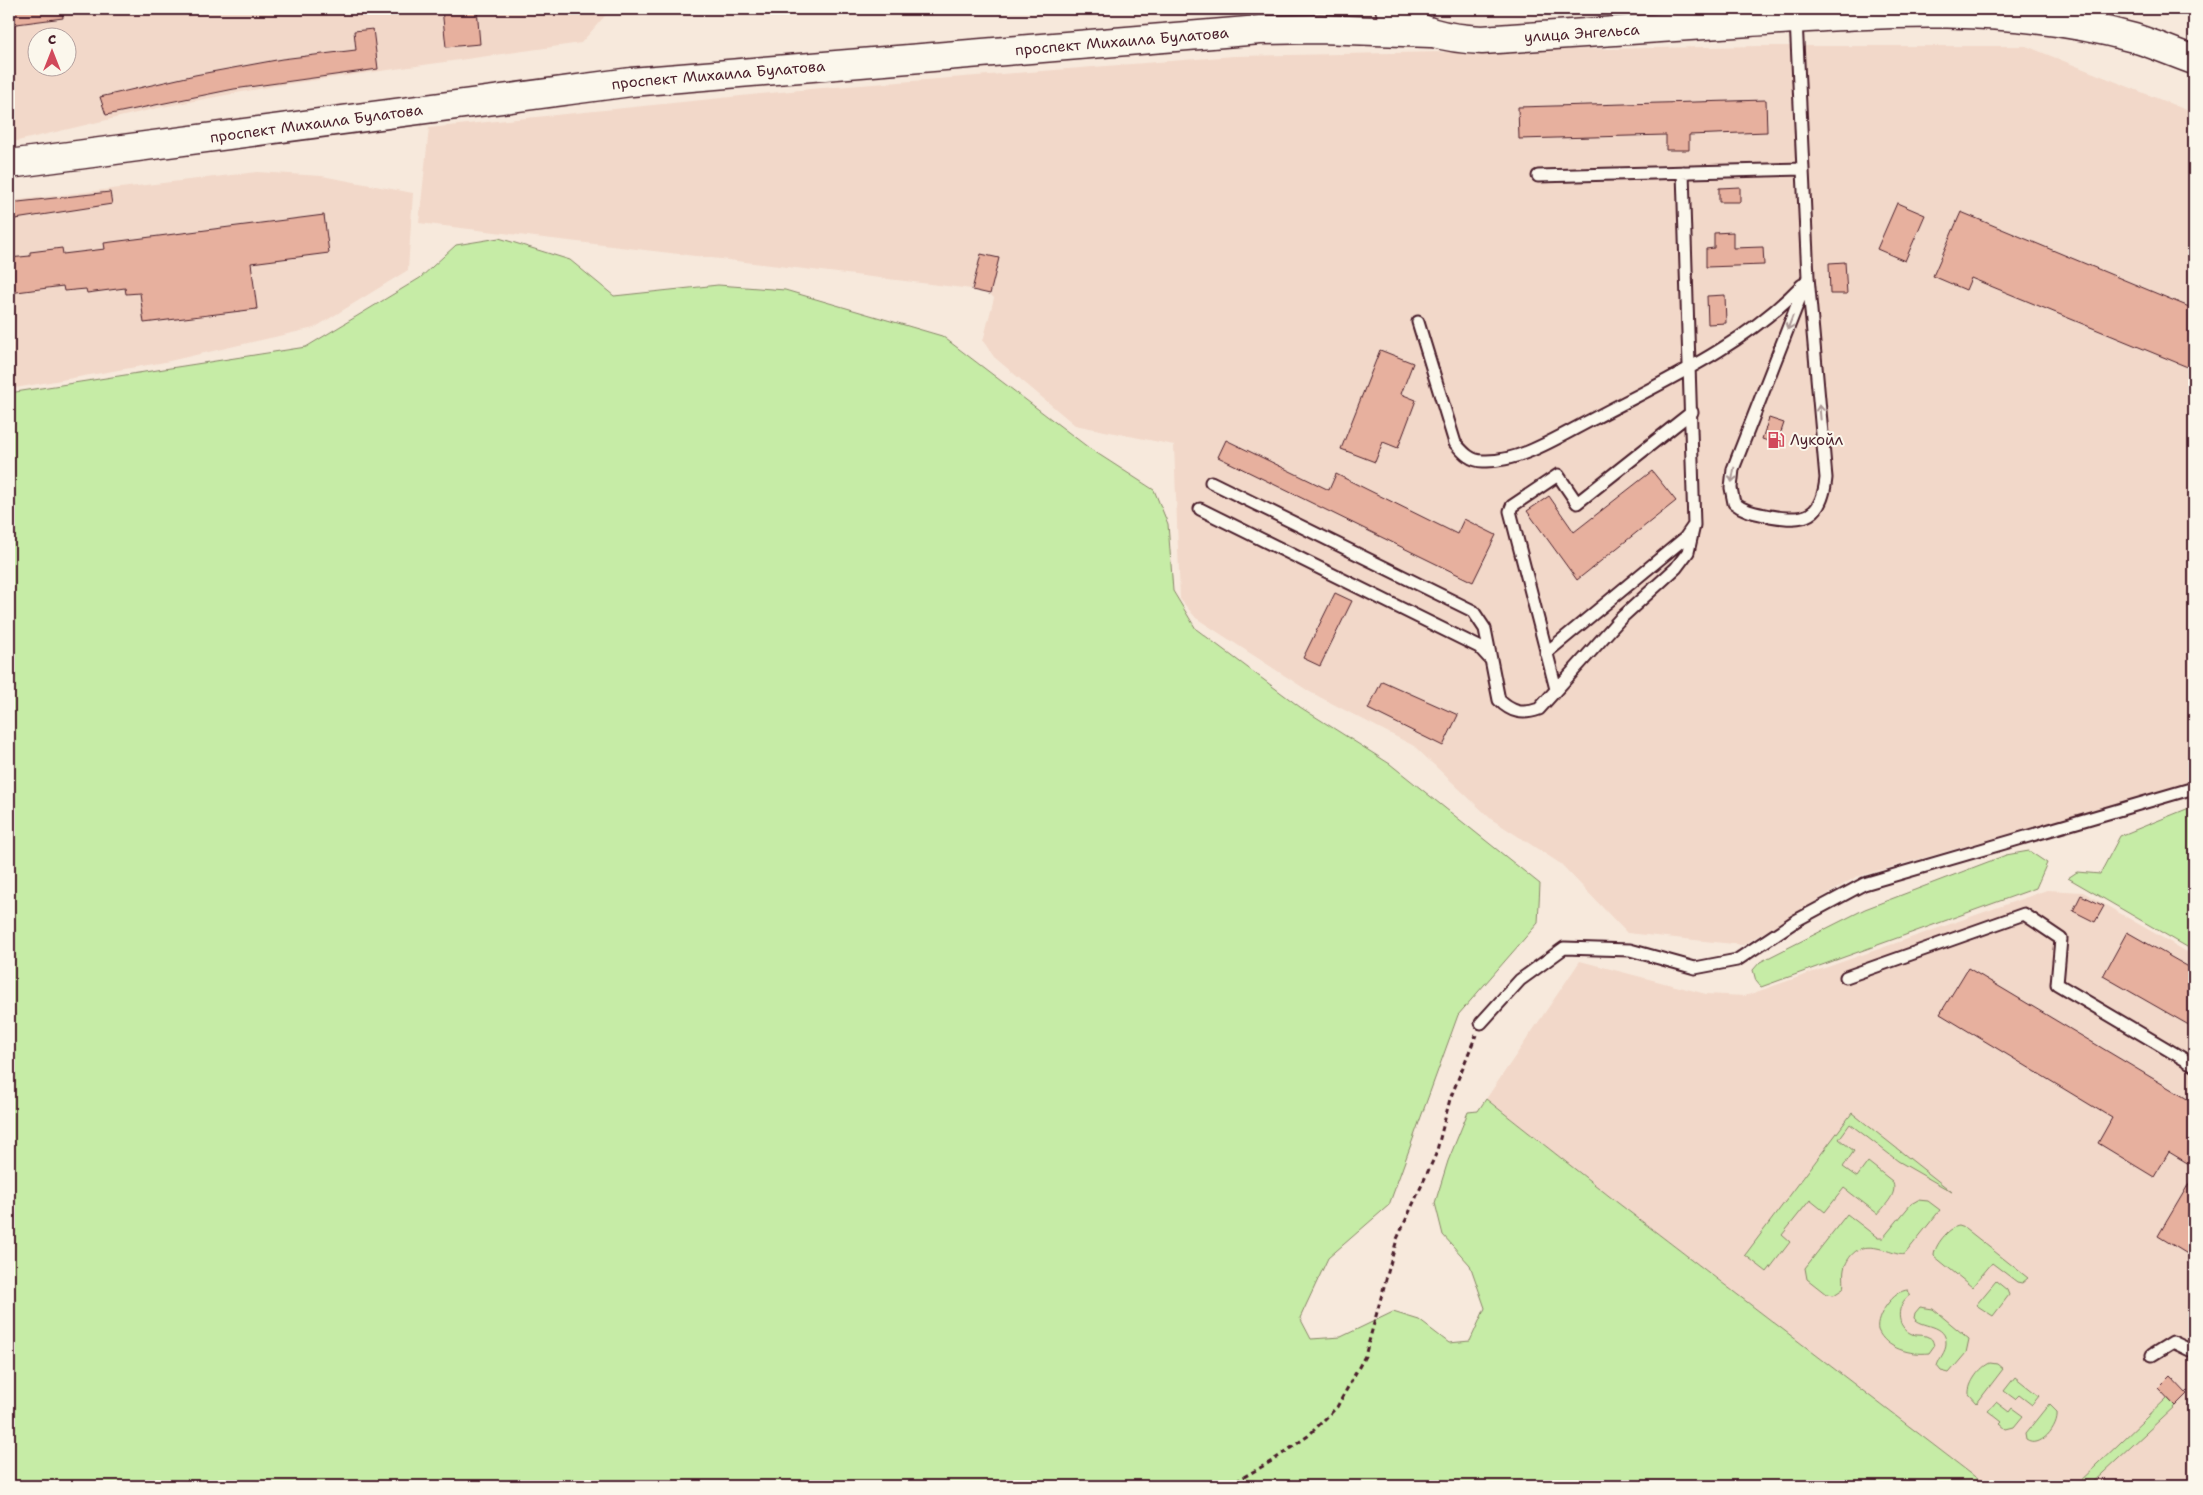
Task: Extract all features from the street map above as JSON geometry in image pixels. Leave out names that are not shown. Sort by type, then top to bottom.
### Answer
[{"type":"street","name":"улица Энгельса","points":[[1390,9],[1413,27],[1430,33],[1482,40],[1887,13],[1972,14],[2045,20],[2135,38],[2194,60]]},
{"type":"street","name":"проспект Михаила Булатова","points":[[9,164],[631,82],[1260,30],[1320,29],[1430,33]]},
{"type":"lane","points":[[1796,19],[1808,277],[1826,478],[1824,493],[1816,510],[1804,518],[1792,519],[1744,511],[1734,503],[1731,488],[1733,469],[1808,277]]},
{"type":"lane","points":[[1538,176],[1803,169]]},
{"type":"lane","points":[[1211,482],[1473,611],[1484,629],[1499,700],[1517,712],[1528,713],[1538,709],[1620,619],[1676,568],[1688,552],[1694,525],[1692,412],[1683,172]]},
{"type":"lane","points":[[1418,322],[1455,443],[1467,457],[1482,461],[1505,458],[1532,450],[1690,367],[1734,340],[1785,302],[1808,277]]},
{"type":"lane","points":[[1556,688],[1510,514],[1512,506],[1558,475],[1577,503],[1692,412]]},
{"type":"lane","points":[[1200,510],[1478,647],[1490,659]]},
{"type":"lane","points":[[1546,652],[1685,538],[1694,525]]},
{"type":"lane","points":[[1481,1023],[1520,980],[1564,948],[1630,950],[1696,968],[1737,960],[1796,920],[1864,884],[2194,788]]},
{"type":"lane","points":[[1846,977],[2024,914],[2060,939],[2057,984],[2194,1065]]},
{"type":"lane","points":[[2152,1355],[2173,1342],[2194,1352]]},
{"type":"path","points":[[1228,1486],[1272,1461],[1308,1436],[1337,1406],[1365,1356],[1397,1239],[1436,1154],[1450,1099],[1481,1023]]},
{"type":"shaded area","points":[[9,9],[611,9],[581,43],[274,86],[162,107],[9,143]]},
{"type":"shaded area","points":[[1761,46],[2026,46],[2194,113],[2194,782],[1856,877],[1743,945],[1627,933],[1561,864],[1491,819],[1414,746],[1310,692],[1196,618],[1180,599],[1174,445],[1075,425],[994,357],[983,341],[994,298],[990,294],[972,289],[419,223],[429,128],[810,89],[1234,56]]},
{"type":"shaded area","points":[[257,172],[322,176],[413,193],[408,270],[314,328],[165,362],[9,389],[9,201]]},
{"type":"shaded area","points":[[2047,890],[2083,892],[2194,956],[2194,1486],[1987,1486],[1618,1203],[1486,1099],[1580,961],[1706,994],[1745,996]]},
{"type":"green space","points":[[499,238],[570,260],[614,296],[718,285],[785,290],[942,336],[1089,448],[1154,490],[1168,524],[1173,591],[1196,629],[1300,707],[1390,764],[1540,884],[1538,923],[1458,1015],[1389,1205],[1328,1258],[1300,1318],[1311,1339],[1341,1337],[1393,1312],[1419,1320],[1449,1343],[1470,1341],[1485,1308],[1470,1265],[1443,1235],[1435,1203],[1448,1161],[1468,1112],[1478,1111],[1486,1099],[1618,1203],[1987,1486],[9,1486],[9,393],[306,347],[420,278],[456,245]]},
{"type":"green space","points":[[2194,806],[2194,951],[2068,878],[2077,872],[2100,874],[2120,836]]},
{"type":"green space","points":[[2029,851],[2047,863],[2036,888],[1761,987],[1756,981],[1753,970],[1760,962],[1865,909],[2006,855]]},
{"type":"green space","points":[[1852,1113],[1952,1192],[1898,1161],[1850,1124],[1839,1139],[1854,1151],[1843,1167],[1857,1177],[1868,1162],[1892,1181],[1894,1190],[1890,1199],[1878,1214],[1844,1188],[1825,1212],[1810,1200],[1782,1235],[1790,1242],[1767,1272],[1745,1255]]},
{"type":"green space","points":[[1918,1200],[1928,1201],[1940,1210],[1905,1254],[1868,1247],[1859,1249],[1851,1255],[1845,1266],[1843,1289],[1834,1295],[1826,1294],[1807,1279],[1805,1268],[1847,1214],[1878,1238],[1883,1238],[1911,1204]]},
{"type":"green space","points":[[1955,1227],[1965,1228],[2028,1278],[2022,1283],[2017,1282],[1992,1263],[1972,1287],[1934,1256],[1936,1247],[1943,1238]]},
{"type":"green space","points":[[1996,1281],[2007,1290],[2009,1295],[1993,1316],[1976,1305]]},
{"type":"green space","points":[[1908,1290],[1910,1295],[1905,1299],[1900,1309],[1900,1321],[1906,1331],[1929,1337],[1933,1341],[1934,1346],[1929,1353],[1907,1352],[1893,1346],[1882,1337],[1878,1330],[1879,1318],[1887,1305],[1897,1294]]},
{"type":"green space","points":[[1920,1307],[1933,1309],[1969,1339],[1966,1353],[1949,1373],[1941,1371],[1937,1366],[1946,1347],[1945,1337],[1938,1329],[1914,1318],[1915,1313]]},
{"type":"green space","points":[[1990,1363],[1997,1364],[2003,1369],[1977,1403],[1969,1394],[1970,1385],[1979,1372]]},
{"type":"green space","points":[[2015,1377],[2039,1396],[2032,1405],[2019,1395],[2015,1399],[2004,1391]]},
{"type":"green space","points":[[2167,1398],[2175,1406],[2089,1486],[2075,1486]]},
{"type":"green space","points":[[1996,1402],[2009,1412],[2012,1408],[2023,1416],[2014,1427],[2006,1429],[2000,1424],[2002,1422],[1988,1411]]},
{"type":"green space","points":[[2049,1404],[2057,1412],[2057,1418],[2052,1430],[2037,1442],[2026,1440],[2025,1434]]},
{"type":"building","points":[[9,9],[62,9],[63,18],[9,25]]},
{"type":"building","points":[[442,9],[477,9],[480,44],[446,47]]},
{"type":"building","points":[[373,29],[378,69],[234,89],[106,115],[100,97],[195,75],[282,59],[356,50],[354,31]]},
{"type":"building","points":[[1766,100],[1767,132],[1689,135],[1689,150],[1666,150],[1666,135],[1519,139],[1518,107]]},
{"type":"building","points":[[1740,187],[1740,202],[1719,202],[1719,188]]},
{"type":"building","points":[[110,192],[112,204],[9,220],[9,203]]},
{"type":"building","points":[[1897,203],[1925,215],[1905,261],[1877,249]]},
{"type":"building","points":[[1961,212],[2194,309],[2194,356],[2190,368],[1971,278],[1966,290],[1933,276]]},
{"type":"building","points":[[324,215],[329,253],[251,263],[257,309],[144,323],[140,293],[126,294],[125,288],[87,293],[86,289],[64,291],[63,286],[9,293],[9,258],[30,256],[30,252],[62,248],[63,254],[105,249],[104,243]]},
{"type":"building","points":[[1733,232],[1733,248],[1763,247],[1764,265],[1706,267],[1706,249],[1714,248],[1714,233]]},
{"type":"building","points":[[981,254],[999,258],[990,294],[972,290]]},
{"type":"building","points":[[1845,262],[1847,294],[1830,294],[1829,263]]},
{"type":"building","points":[[1725,295],[1726,323],[1708,324],[1707,296]]},
{"type":"building","points":[[1380,350],[1413,363],[1401,394],[1416,400],[1398,448],[1383,442],[1375,462],[1341,449]]},
{"type":"building","points":[[1769,418],[1784,423],[1777,444],[1762,439]]},
{"type":"building","points":[[1226,440],[1329,490],[1336,474],[1457,534],[1464,519],[1496,535],[1473,582],[1218,457]]},
{"type":"building","points":[[1652,471],[1676,501],[1577,580],[1527,511],[1549,496],[1574,532]]},
{"type":"building","points":[[1335,593],[1352,601],[1320,666],[1303,658]]},
{"type":"building","points":[[1382,681],[1458,715],[1443,746],[1368,709]]},
{"type":"building","points":[[2081,895],[2104,906],[2095,922],[2073,911]]},
{"type":"building","points":[[2127,932],[2194,970],[2194,1028],[2103,976]]},
{"type":"building","points":[[1968,968],[2194,1103],[2194,1167],[2169,1152],[2154,1177],[2098,1143],[2112,1118],[1940,1014]]},
{"type":"building","points":[[2194,1175],[2194,1258],[2158,1236]]},
{"type":"building","points":[[2170,1376],[2187,1394],[2175,1406],[2158,1388]]},
{"type":"place","name":"Лукойл","points":[[1776,440]]}]
